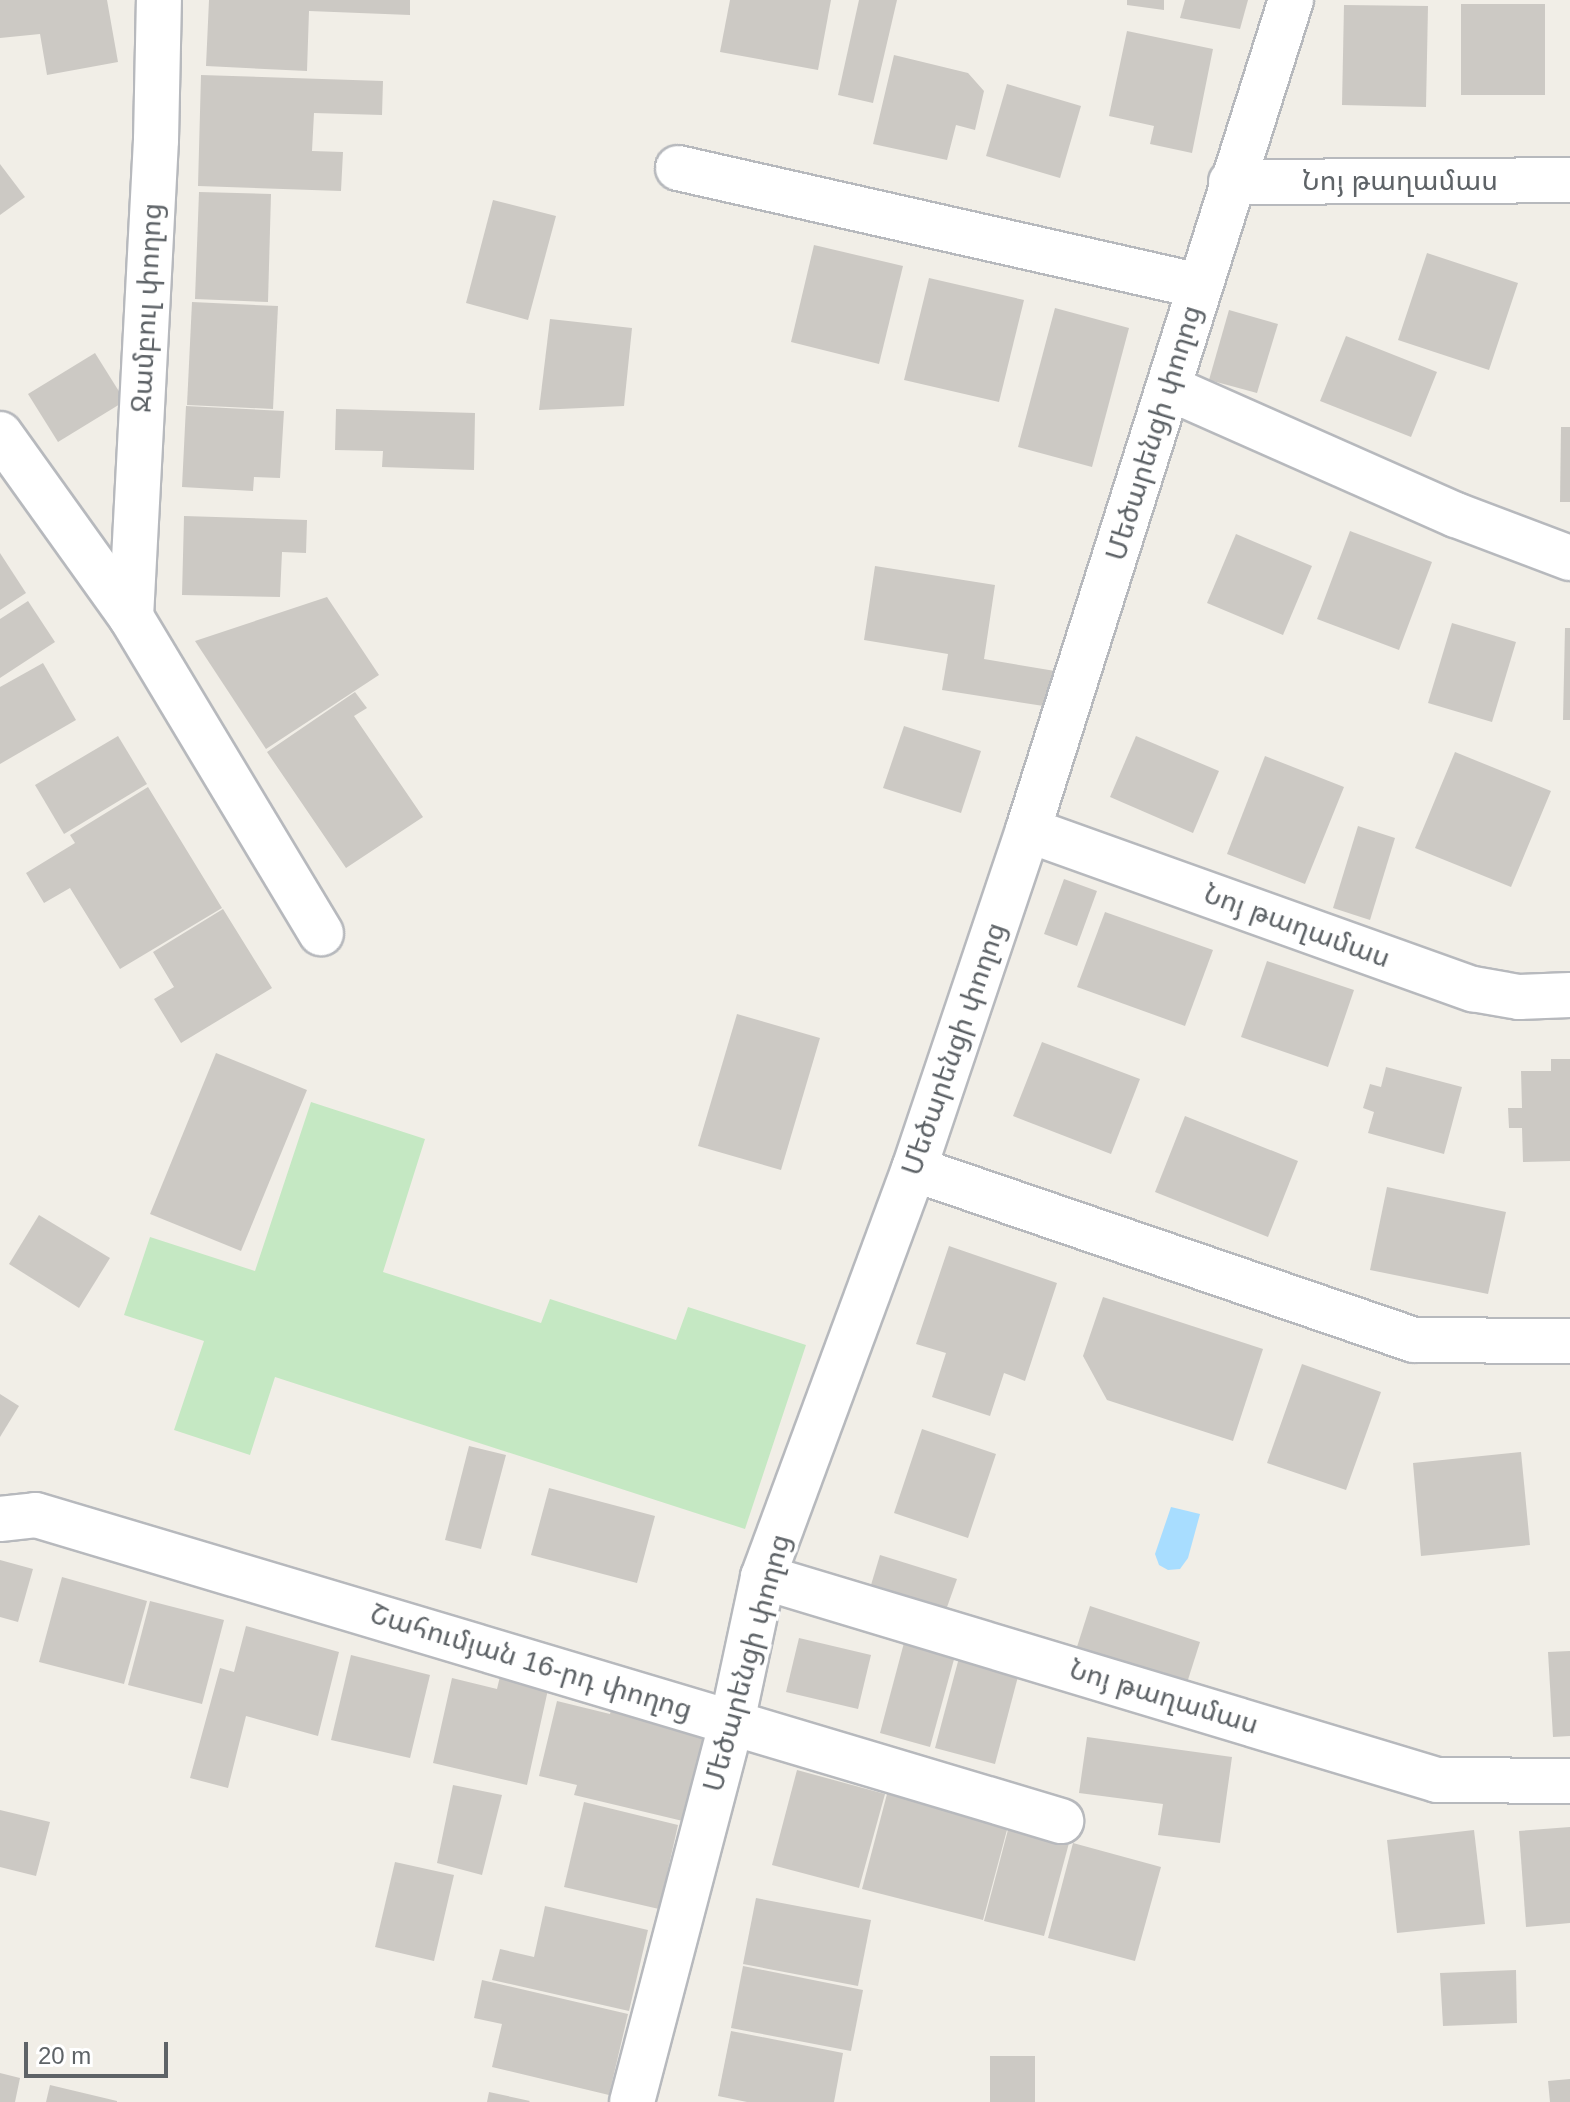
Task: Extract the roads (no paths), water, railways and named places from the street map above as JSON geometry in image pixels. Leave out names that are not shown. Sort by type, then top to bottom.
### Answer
[{"type":"street","name":"Ջամբուլ փողոց","points":[[131,617],[156,140],[159,0]]},
{"type":"street","name":"Մեծարենցի փողոց","points":[[632,2102],[732,1722],[763,1577],[914,1169],[1028,830],[1291,0]]},
{"type":"street","points":[[678,168],[1200,286]]},
{"type":"street","name":"Նոյ թաղամաս","points":[[1231,182],[1570,180]]},
{"type":"street","points":[[1169,388],[1456,515],[1570,558]]},
{"type":"street","points":[[0,434],[131,617],[321,933]]},
{"type":"street","name":"Նոյ թաղամաս","points":[[1028,830],[1473,989],[1519,997],[1570,995]]},
{"type":"street","points":[[914,1169],[1414,1340],[1570,1341]]},
{"type":"street","name":"Շահումյան 16-րդ փողոց","points":[[0,1519],[36,1515],[1061,1821]]},
{"type":"street","name":"Նոյ թաղամաս","points":[[763,1577],[1437,1780],[1570,1781]]},
{"type":"water","points":[[1171,1507],[1200,1514],[1188,1558],[1180,1569],[1168,1570],[1159,1565],[1155,1554]]}]
